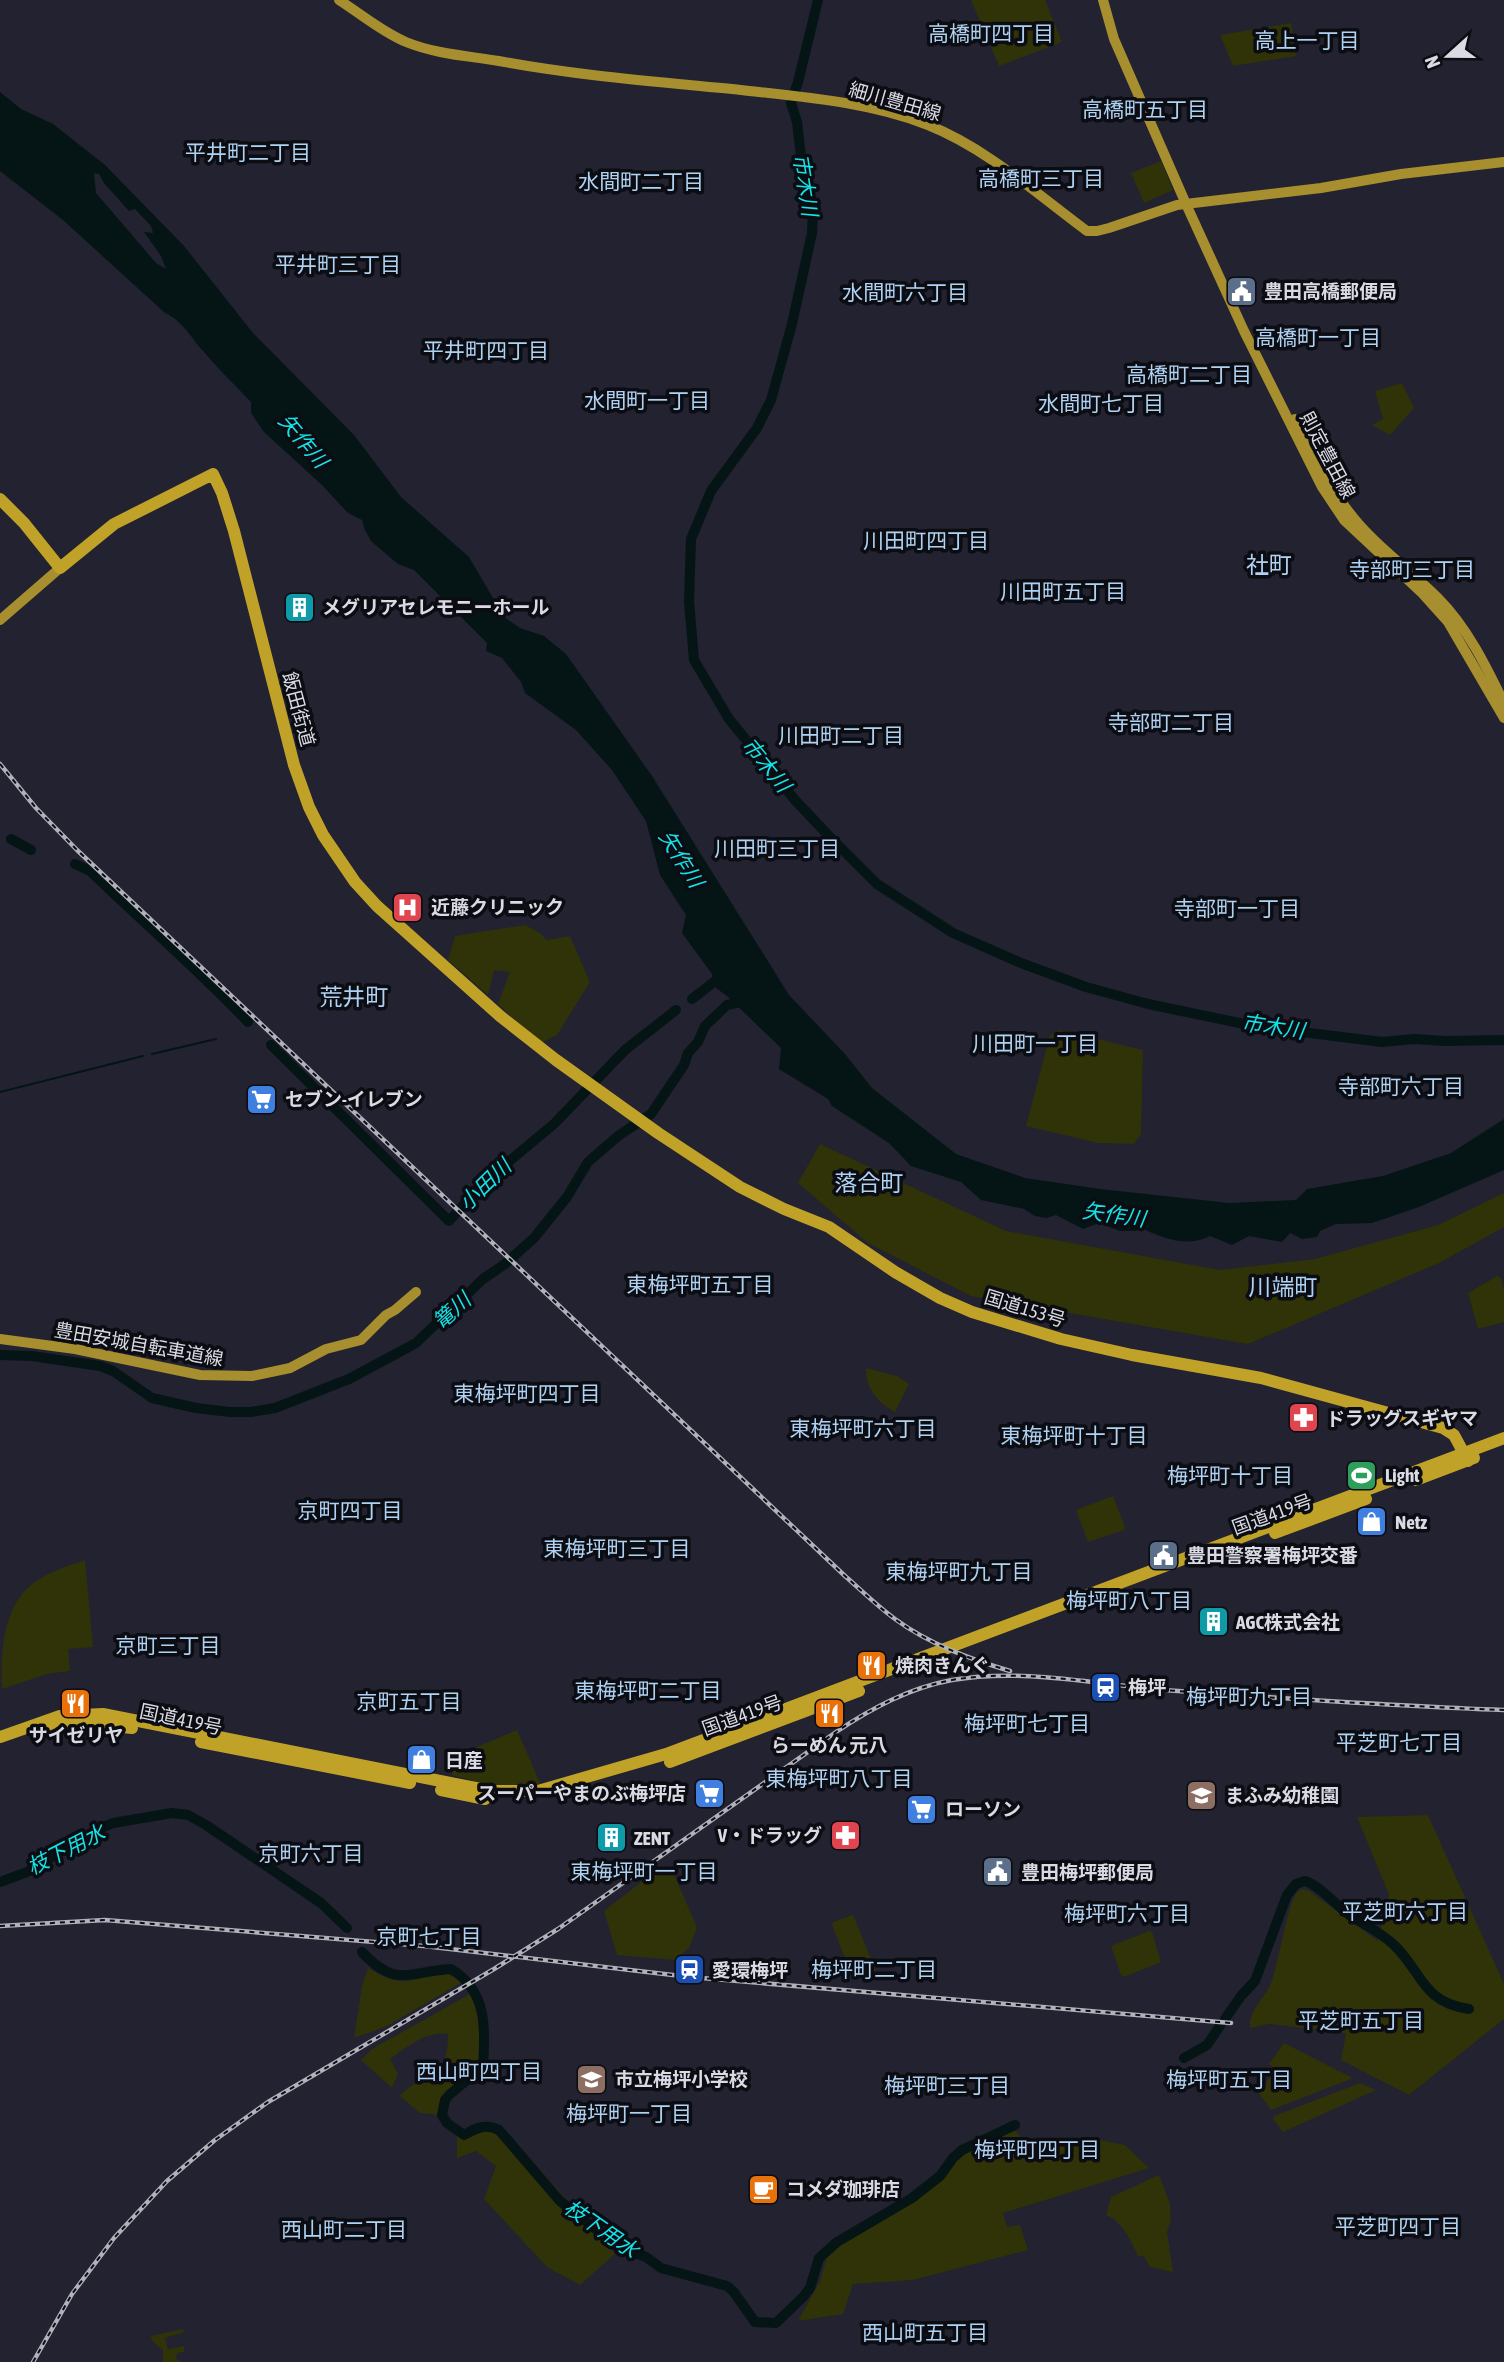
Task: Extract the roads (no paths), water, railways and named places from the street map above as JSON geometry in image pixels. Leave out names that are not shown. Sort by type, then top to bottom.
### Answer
[{"type":"highway","name":"飯田街道","points":[[60,568],[114,524],[213,474],[234,531],[294,765],[309,807],[323,835],[355,882],[377,906],[500,1016],[606,1097]]},
{"type":"highway","points":[[0,499],[24,523],[60,568]]},
{"type":"highway","name":"国道153号","points":[[606,1097],[727,1180],[784,1209],[829,1227],[929,1291],[989,1319],[1132,1355],[1251,1376],[1443,1427],[1454,1435],[1466,1457]]},
{"type":"highway","points":[[1466,1457],[1504,1438]]},
{"type":"highway","points":[[1466,1457],[1504,1446]]},
{"type":"highway","name":"国道419号","points":[[0,1737],[60,1716],[103,1714],[491,1791],[538,1791],[666,1754],[1466,1457]]},
{"type":"highway","name":"国道419号","points":[[0,1746],[48,1728],[85,1723],[104,1724],[463,1795],[506,1800],[549,1797],[670,1762],[1466,1457]]},
{"type":"main road","name":"細川豊田線","points":[[339,0],[395,37],[440,51],[581,74],[803,97],[883,111],[953,136],[1087,230],[1109,229],[1186,204],[1504,162]]},
{"type":"main road","name":"則定豊田線","points":[[1103,0],[1114,39],[1186,204],[1307,458],[1343,520],[1433,604],[1457,634],[1502,710]]},
{"type":"main road","points":[[0,620],[60,568]]},
{"type":"main road","name":"豊田安城自転車道線","points":[[0,1339],[75,1349],[200,1375],[252,1376],[290,1367],[326,1349],[361,1340],[386,1315],[416,1292]]},
{"type":"water","name":"矢作川","points":[[0,92],[21,109],[53,124],[105,165],[184,246],[253,333],[354,435],[401,497],[469,557],[504,617],[520,628],[544,636],[566,654],[652,776],[789,995],[845,1054],[872,1088],[956,1154],[1025,1178],[1100,1189],[1229,1203],[1296,1200],[1307,1189],[1383,1176],[1451,1153],[1504,1119],[1504,1170],[1419,1207],[1372,1223],[1336,1224],[1320,1231],[1317,1237],[1302,1239],[1290,1233],[1282,1242],[1249,1236],[1232,1245],[1210,1236],[1192,1241],[1174,1240],[1140,1227],[1136,1231],[1120,1231],[1099,1223],[1083,1229],[1056,1215],[1046,1218],[1035,1216],[1024,1209],[981,1200],[961,1182],[911,1166],[889,1143],[832,1106],[828,1099],[779,1069],[781,1048],[716,988],[712,974],[682,933],[686,915],[660,875],[646,821],[612,770],[576,730],[525,693],[521,682],[502,658],[486,651],[487,643],[414,570],[398,564],[371,541],[362,520],[348,513],[264,432],[251,413],[251,402],[215,365],[182,325],[165,313],[63,220],[0,171]],"holes":[[[94,173],[99,174],[129,211],[135,209],[151,226],[153,233],[144,232],[161,256],[166,269],[156,263],[96,193]]]},
{"type":"waterway","name":"市木川","points":[[818,0],[791,103],[813,210],[812,233],[792,324],[771,400],[757,428],[711,491],[691,539],[689,601],[694,660],[729,719],[795,800],[877,884],[953,933],[1021,963],[1086,987],[1148,1004],[1254,1026],[1382,1042],[1414,1039],[1504,1040]]},
{"type":"waterway","name":"小田川","points":[[11,839],[31,850]]},
{"type":"waterway","name":"小田川","points":[[75,864],[90,871],[248,1022]]},
{"type":"waterway","name":"小田川","points":[[692,999],[723,975]]},
{"type":"waterway","name":"篭川","points":[[0,1355],[32,1356],[100,1366],[113,1371],[152,1398],[230,1412],[275,1408],[349,1379],[416,1343],[483,1279],[534,1238],[567,1197],[588,1162],[618,1136],[651,1114],[684,1065],[688,1053],[698,1042],[705,1026],[727,1005],[745,1001]]},
{"type":"waterway","name":"小田川","points":[[271,1045],[449,1221],[482,1184],[555,1123],[625,1050],[676,1010]]},
{"type":"waterway","points":[[152,1054],[216,1039]]},
{"type":"waterway","points":[[0,1092],[143,1056]]},
{"type":"waterway","name":"枝下用水","points":[[0,1882],[27,1872],[113,1823],[172,1813],[188,1815],[321,1903],[347,1928]]},
{"type":"waterway","name":"枝下用水","points":[[1225,2019],[1255,1981],[1287,1895],[1296,1884],[1305,1881],[1393,1944],[1432,1993],[1441,2000],[1469,2009]]},
{"type":"waterway","name":"枝下用水","points":[[362,1952],[384,1971],[394,1974],[451,1969],[472,1988],[478,2000],[484,2025],[483,2067],[445,2100],[442,2115],[447,2123],[464,2135],[481,2127],[499,2130],[560,2201],[619,2247],[646,2257],[661,2268],[727,2286],[755,2322],[776,2323],[804,2296],[810,2288],[819,2258],[837,2242],[912,2198],[940,2176],[962,2150],[1015,2125]]},
{"type":"waterway","name":"枝下用水","points":[[1184,2058],[1207,2045],[1220,2026]]},
{"type":"railway","points":[[0,764],[36,808],[77,850],[869,1598],[922,1636],[965,1656],[1010,1671]]},
{"type":"railway","points":[[33,2362],[72,2294],[114,2238],[167,2181],[215,2140],[268,2102],[558,1929],[836,1732],[891,1700],[952,1680],[1031,1676],[1164,1690],[1504,1710]]},
{"type":"railway","points":[[0,1926],[105,1920],[424,1946],[690,1977],[1231,2023]]},
{"type":"place","name":"豊田高橋郵便局","points":[[1241,291]]},
{"type":"place","name":"メグリアセレモニーホール","points":[[299,607]]},
{"type":"place","name":"近藤クリニック","points":[[408,907]]},
{"type":"place","name":"セブン-イレブン","points":[[262,1099]]},
{"type":"place","name":"ドラッグスギヤマ","points":[[1303,1418]]},
{"type":"place","name":"Light","points":[[1362,1475]]},
{"type":"place","name":"Netz","points":[[1372,1522]]},
{"type":"place","name":"豊田警察署梅坪交番","points":[[1164,1555]]},
{"type":"place","name":"AGC株式会社","points":[[1213,1622]]},
{"type":"place","name":"焼肉きんぐ","points":[[872,1665]]},
{"type":"place","name":"梅坪","points":[[1105,1687]]},
{"type":"place","name":"サイゼリヤ","points":[[76,1704]]},
{"type":"place","name":"らーめん 元八","points":[[829,1714]]},
{"type":"place","name":"日産","points":[[422,1760]]},
{"type":"place","name":"スーパーやまのぶ梅坪店","points":[[709,1793]]},
{"type":"place","name":"まふみ幼稚園","points":[[1202,1795]]},
{"type":"place","name":"ローソン","points":[[922,1809]]},
{"type":"place","name":"V・ドラッグ","points":[[845,1835]]},
{"type":"place","name":"ZENT","points":[[611,1838]]},
{"type":"place","name":"豊田梅坪郵便局","points":[[998,1872]]},
{"type":"place","name":"愛環梅坪","points":[[689,1970]]},
{"type":"place","name":"市立梅坪小学校","points":[[592,2079]]},
{"type":"place","name":"コメダ珈琲店","points":[[763,2189]]},
{"type":"district","name":"高橋町四丁目","points":[[991,34]]},
{"type":"district","name":"高上一丁目","points":[[1307,41]]},
{"type":"district","name":"高橋町五丁目","points":[[1145,110]]},
{"type":"district","name":"平井町二丁目","points":[[248,153]]},
{"type":"district","name":"高橋町三丁目","points":[[1041,179]]},
{"type":"district","name":"水間町二丁目","points":[[641,182]]},
{"type":"district","name":"平井町三丁目","points":[[338,265]]},
{"type":"district","name":"水間町六丁目","points":[[905,293]]},
{"type":"district","name":"高橋町一丁目","points":[[1318,338]]},
{"type":"district","name":"平井町四丁目","points":[[486,351]]},
{"type":"district","name":"高橋町二丁目","points":[[1189,375]]},
{"type":"district","name":"水間町一丁目","points":[[647,401]]},
{"type":"district","name":"水間町七丁目","points":[[1101,404]]},
{"type":"district","name":"川田町四丁目","points":[[926,541]]},
{"type":"district","name":"社町","points":[[1269,565]]},
{"type":"district","name":"寺部町三丁目","points":[[1412,570]]},
{"type":"district","name":"川田町五丁目","points":[[1063,592]]},
{"type":"district","name":"寺部町二丁目","points":[[1171,723]]},
{"type":"district","name":"川田町二丁目","points":[[841,736]]},
{"type":"district","name":"川田町三丁目","points":[[777,849]]},
{"type":"district","name":"寺部町一丁目","points":[[1237,909]]},
{"type":"district","name":"荒井町","points":[[354,997]]},
{"type":"district","name":"川田町一丁目","points":[[1035,1044]]},
{"type":"district","name":"寺部町六丁目","points":[[1401,1087]]},
{"type":"district","name":"落合町","points":[[869,1183]]},
{"type":"district","name":"東梅坪町五丁目","points":[[700,1285]]},
{"type":"district","name":"川端町","points":[[1283,1287]]},
{"type":"district","name":"東梅坪町四丁目","points":[[527,1394]]},
{"type":"district","name":"東梅坪町六丁目","points":[[863,1429]]},
{"type":"district","name":"東梅坪町十丁目","points":[[1074,1436]]},
{"type":"district","name":"梅坪町十丁目","points":[[1230,1476]]},
{"type":"district","name":"京町四丁目","points":[[350,1511]]},
{"type":"district","name":"東梅坪町三丁目","points":[[617,1549]]},
{"type":"district","name":"東梅坪町九丁目","points":[[959,1572]]},
{"type":"district","name":"梅坪町八丁目","points":[[1129,1601]]},
{"type":"district","name":"京町三丁目","points":[[168,1646]]},
{"type":"district","name":"東梅坪町二丁目","points":[[648,1691]]},
{"type":"district","name":"梅坪町九丁目","points":[[1249,1697]]},
{"type":"district","name":"京町五丁目","points":[[409,1702]]},
{"type":"district","name":"梅坪町七丁目","points":[[1027,1724]]},
{"type":"district","name":"平芝町七丁目","points":[[1399,1743]]},
{"type":"district","name":"東梅坪町八丁目","points":[[839,1779]]},
{"type":"district","name":"京町六丁目","points":[[311,1854]]},
{"type":"district","name":"東梅坪町一丁目","points":[[644,1872]]},
{"type":"district","name":"平芝町六丁目","points":[[1405,1912]]},
{"type":"district","name":"梅坪町六丁目","points":[[1127,1914]]},
{"type":"district","name":"京町七丁目","points":[[429,1937]]},
{"type":"district","name":"梅坪町二丁目","points":[[874,1970]]},
{"type":"district","name":"平芝町五丁目","points":[[1361,2021]]},
{"type":"district","name":"西山町四丁目","points":[[479,2072]]},
{"type":"district","name":"梅坪町五丁目","points":[[1229,2080]]},
{"type":"district","name":"梅坪町三丁目","points":[[947,2086]]},
{"type":"district","name":"梅坪町一丁目","points":[[629,2114]]},
{"type":"district","name":"梅坪町四丁目","points":[[1037,2150]]},
{"type":"district","name":"平芝町四丁目","points":[[1398,2227]]},
{"type":"district","name":"西山町二丁目","points":[[344,2230]]},
{"type":"district","name":"西山町五丁目","points":[[925,2333]]}]
